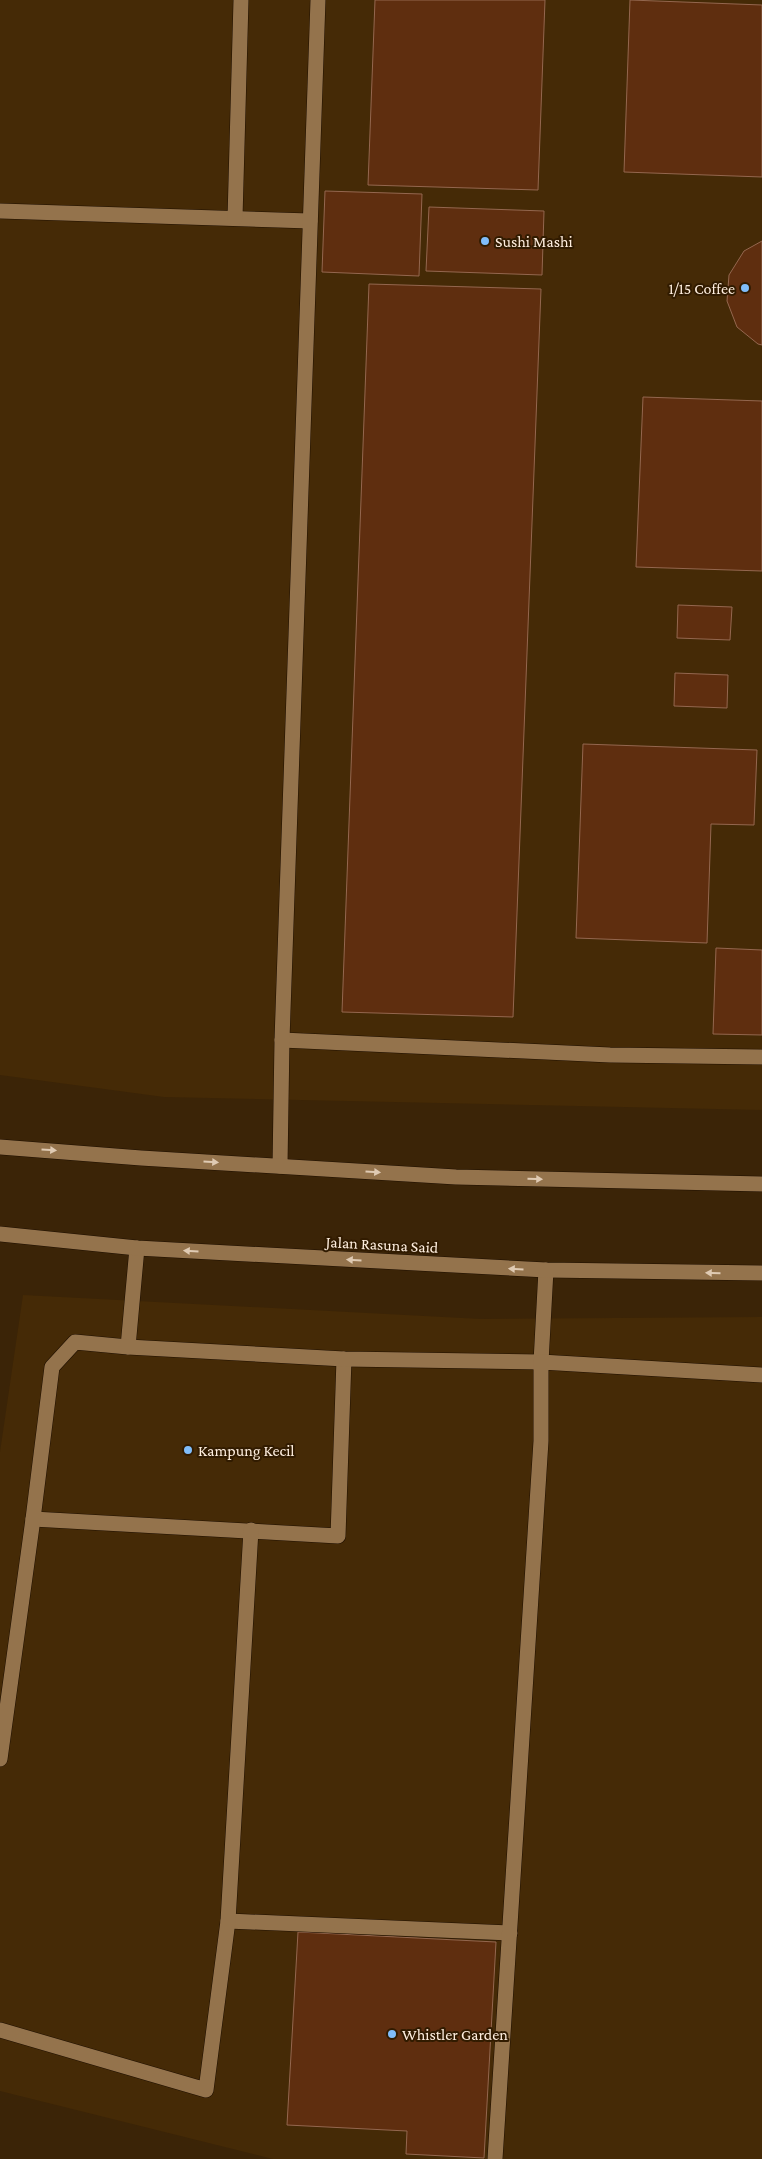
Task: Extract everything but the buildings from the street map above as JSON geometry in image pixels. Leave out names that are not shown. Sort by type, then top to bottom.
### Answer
[{"type":"street","points":[[235,218],[241,0]]},
{"type":"street","points":[[280,1166],[282,1040],[318,0]]},
{"type":"street","points":[[0,211],[310,221]]},
{"type":"street","points":[[282,1040],[610,1055],[762,1057]]},
{"type":"street","points":[[0,1146],[456,1177],[762,1184]]},
{"type":"street","name":"Jalan Rasuna Said","points":[[0,1234],[136,1248],[546,1270],[762,1273]]},
{"type":"street","points":[[128,1347],[136,1248]]},
{"type":"street","points":[[495,2159],[541,1440],[541,1362],[546,1270]]},
{"type":"street","points":[[0,1759],[52,1367],[76,1342],[128,1347],[344,1359],[541,1362],[762,1375]]},
{"type":"street","points":[[33,1520],[338,1536],[344,1359]]},
{"type":"street","points":[[0,2030],[206,2090],[228,1921],[250,1530]]},
{"type":"street","points":[[228,1921],[510,1933]]},
{"type":"shaded area","points":[[0,0],[762,0],[762,1110],[164,1097],[0,1075]]},
{"type":"shaded area","points":[[23,1295],[481,1319],[762,1317],[762,2159],[273,2159],[0,2091],[0,1452]]},
{"type":"place","name":"Sushi Mashi","points":[[485,241]]},
{"type":"place","name":"1/15 Coffee","points":[[745,288]]},
{"type":"place","name":"Kampung Kecil","points":[[188,1450]]},
{"type":"place","name":"Whistler Garden","points":[[392,2034]]}]
